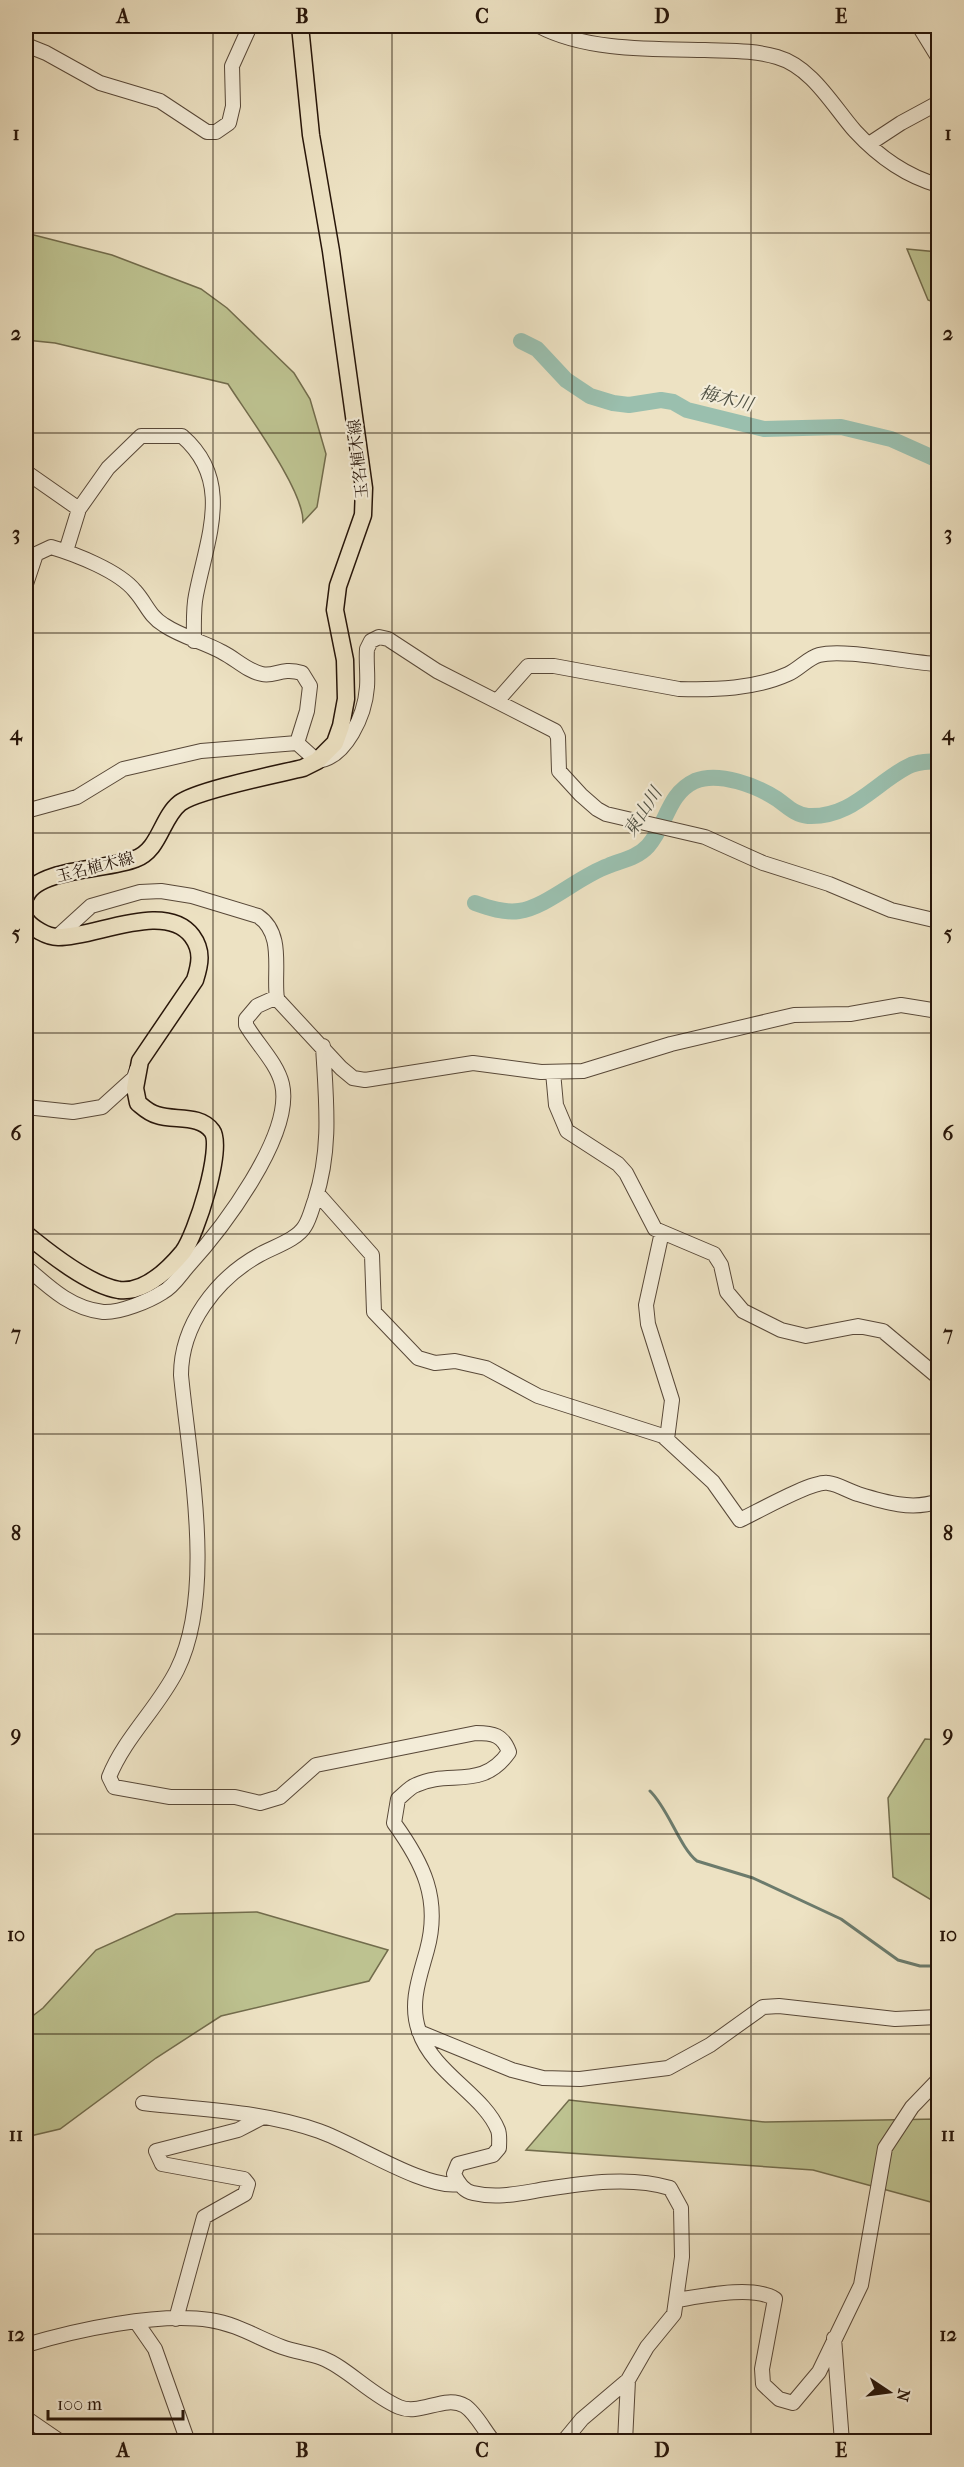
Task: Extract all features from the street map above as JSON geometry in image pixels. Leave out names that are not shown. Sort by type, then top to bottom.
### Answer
[{"type":"main road","name":"玉名植木線","points":[[26,897],[28,890],[51,877],[136,859],[150,850],[178,804],[188,798],[303,768],[317,761],[336,743],[346,699],[345,660],[334,610],[338,586],[363,515],[364,488],[331,250],[311,135],[300,26]]},
{"type":"main road","points":[[26,920],[30,926],[57,937],[151,921],[169,922],[186,929],[200,950],[200,965],[195,980],[140,1061],[135,1088],[138,1103],[158,1116],[206,1124],[214,1133],[216,1144],[195,1227],[184,1250],[158,1277],[140,1287],[119,1290],[93,1280],[47,1252],[26,1234]]},
{"type":"street","points":[[26,45],[46,53],[100,83],[160,100],[196,126],[207,132],[216,132],[229,123],[233,106],[232,66],[250,26]]},
{"type":"street","points":[[539,26],[580,39],[611,44],[743,51],[778,57],[795,66],[819,86],[869,144],[893,165],[939,184]]},
{"type":"street","points":[[919,26],[939,57]]},
{"type":"street","points":[[869,144],[901,123],[939,103]]},
{"type":"street","points":[[66,551],[79,509],[108,468],[141,436],[182,436],[195,447],[213,481],[208,550],[196,596],[194,641]]},
{"type":"street","points":[[26,471],[79,509]]},
{"type":"street","points":[[26,584],[36,554],[51,547],[66,551],[116,576],[135,590],[153,618],[194,641],[221,651],[251,670],[265,675],[287,668],[302,673],[310,686],[307,711],[297,743]]},
{"type":"street","points":[[26,811],[77,797],[123,769],[201,751],[297,743],[317,761],[330,759],[342,747],[357,720],[367,686],[367,649],[371,641],[379,637],[388,639],[437,671],[555,730],[558,737],[559,771],[597,809],[705,837],[763,863],[829,884],[891,910],[939,921]]},
{"type":"street","points":[[498,700],[528,666],[554,666],[680,689],[697,690],[770,681],[790,673],[818,655],[837,653],[939,664]]},
{"type":"street","points":[[57,937],[91,906],[140,892],[172,892],[225,903],[258,916],[266,924],[276,946],[277,997],[341,1068],[353,1078],[365,1080],[473,1063],[553,1072],[584,1071],[671,1044],[794,1014],[850,1014],[901,1005],[939,1011]]},
{"type":"street","points":[[26,1267],[71,1304],[102,1312],[112,1311],[164,1292],[177,1279],[216,1235],[236,1206],[276,1131],[283,1100],[282,1083],[246,1025],[246,1019],[257,1006],[277,997]]},
{"type":"street","points":[[323,1046],[328,1143],[317,1193],[305,1226],[298,1234],[248,1261],[229,1278],[196,1317],[187,1335],[181,1375],[197,1569],[190,1634],[178,1670],[161,1700],[116,1759],[109,1777],[114,1787],[170,1797],[235,1797],[260,1803],[280,1797],[316,1765],[476,1733],[492,1733],[505,1742],[509,1752],[498,1767],[466,1777],[416,1785],[398,1799],[394,1823],[416,1854],[429,1884],[432,1918],[428,1949],[415,1996],[419,2032],[433,2057],[492,2119],[499,2132],[499,2148],[493,2155],[458,2164],[454,2174],[459,2184],[470,2193],[500,2197],[624,2182],[651,2182],[670,2188],[681,2208],[682,2257],[674,2314],[647,2347],[628,2380],[582,2419],[563,2442]]},
{"type":"street","points":[[26,1107],[73,1112],[102,1107],[134,1078],[140,1061]]},
{"type":"street","points":[[553,1072],[556,1105],[567,1131],[618,1164],[626,1173],[655,1229],[714,1254],[721,1265],[727,1292],[743,1311],[781,1330],[806,1336],[858,1326],[883,1331],[939,1377]]},
{"type":"street","points":[[317,1193],[372,1255],[374,1312],[418,1358],[435,1363],[455,1361],[486,1368],[538,1396],[663,1436],[713,1482],[740,1520],[810,1485],[827,1482],[858,1494],[907,1506],[928,1505],[939,1501]]},
{"type":"street","points":[[662,1232],[646,1305],[648,1324],[672,1400],[667,1439]]},
{"type":"street","points":[[419,2032],[512,2070],[543,2078],[580,2079],[668,2068],[710,2045],[763,2007],[779,2006],[895,2019],[939,2017]]},
{"type":"street","points":[[677,2300],[746,2292],[768,2294],[775,2299],[762,2369],[763,2384],[770,2393],[788,2403],[793,2403],[812,2383],[861,2285],[885,2148],[912,2107],[939,2080]]},
{"type":"street","points":[[143,2103],[220,2110],[263,2117],[317,2130],[427,2180],[447,2186],[459,2184]]},
{"type":"street","points":[[176,2319],[204,2217],[245,2194],[248,2184],[244,2179],[228,2175],[162,2164],[156,2151],[238,2130],[263,2117]]},
{"type":"street","points":[[26,2345],[137,2323],[176,2319],[211,2320],[237,2326],[282,2347],[324,2358],[379,2398],[402,2408],[411,2410],[450,2402],[466,2407],[494,2442]]},
{"type":"street","points":[[137,2323],[155,2349],[188,2442]]},
{"type":"street","points":[[834,2336],[842,2442]]},
{"type":"street","points":[[625,2442],[628,2380]]},
{"type":"street","points":[[26,2418],[61,2442]]},
{"type":"green space","points":[[26,233],[112,255],[201,289],[227,308],[294,373],[310,399],[326,454],[317,507],[303,522],[301,508],[285,472],[228,384],[55,343],[26,340]]},
{"type":"green space","points":[[907,249],[938,252],[938,304],[928,300]]},
{"type":"green space","points":[[925,1739],[938,1740],[938,1904],[893,1877],[888,1798]]},
{"type":"green space","points":[[257,1912],[388,1950],[369,1981],[221,2016],[156,2058],[60,2129],[26,2137],[26,2021],[43,2008],[96,1950],[176,1914]]},
{"type":"green space","points":[[569,2100],[765,2122],[938,2119],[938,2204],[813,2170],[526,2150]]},
{"type":"waterway","name":"梅木川","points":[[521,341],[537,349],[566,380],[590,396],[613,403],[629,405],[661,400],[673,402],[687,410],[764,429],[841,427],[891,439],[938,460]]},
{"type":"waterway","name":"東山川","points":[[475,903],[508,911],[530,908],[552,898],[597,871],[639,853],[654,838],[679,794],[695,781],[705,778],[738,781],[769,794],[799,814],[823,815],[849,806],[911,765],[938,761]]},
{"type":"waterway","points":[[650,1791],[663,1807],[685,1847],[697,1861],[753,1878],[841,1919],[898,1960],[920,1966],[938,1966]]}]
